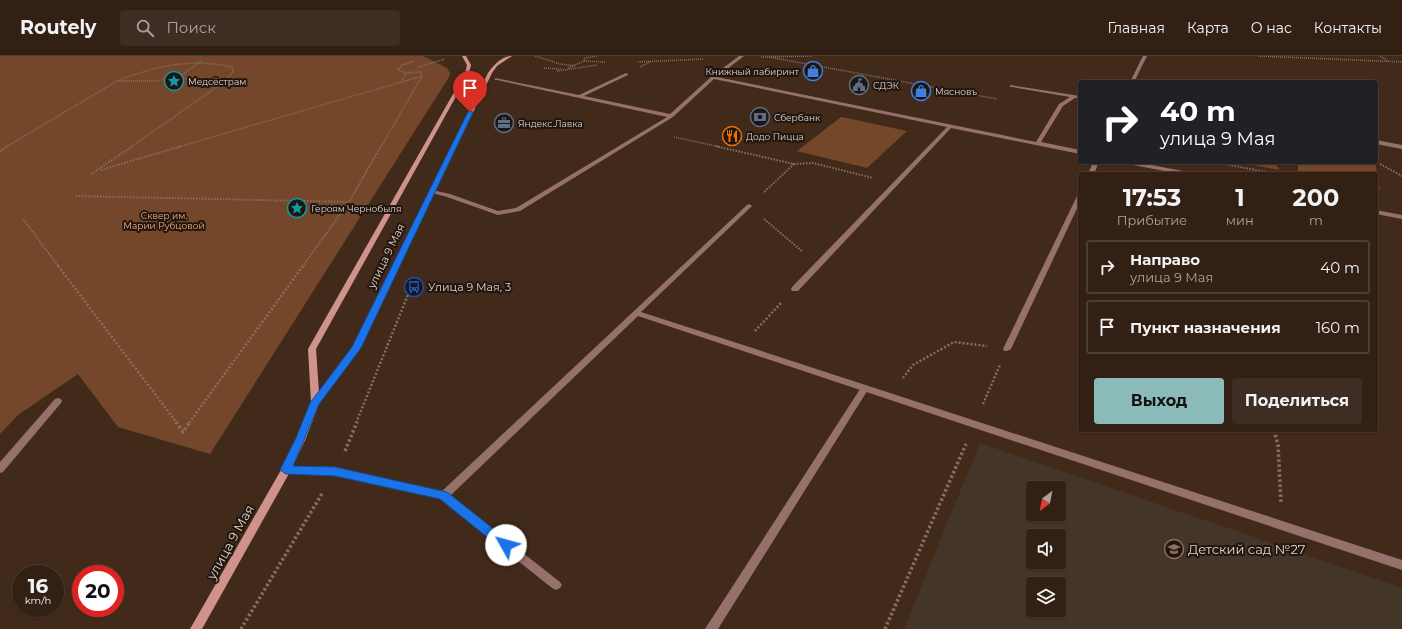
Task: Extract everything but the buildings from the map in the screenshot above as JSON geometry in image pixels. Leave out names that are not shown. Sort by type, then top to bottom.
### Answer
[{"type":"main road","name":"улица 9 Мая","points":[[315,403],[312,349],[467,73],[469,65],[464,56]]},
{"type":"main road","name":"улица 9 Мая","points":[[196,629],[286,470],[315,403],[356,348],[490,73],[496,65],[510,56]]},
{"type":"street","points":[[432,192],[498,213],[518,210],[671,116],[713,78],[742,56]]},
{"type":"street","points":[[1133,80],[1145,56]]},
{"type":"street","points":[[578,97],[626,74]]},
{"type":"street","points":[[713,78],[1078,152]]},
{"type":"street","points":[[497,79],[671,116]]},
{"type":"street","points":[[1012,86],[1078,97]]},
{"type":"street","points":[[1037,144],[1061,105],[1074,96]]},
{"type":"street","points":[[795,289],[950,126]]},
{"type":"street","points":[[1378,142],[1402,147]]},
{"type":"street","points":[[1138,164],[1178,172]]},
{"type":"street","points":[[1007,349],[1078,200]]},
{"type":"street","points":[[443,496],[749,206]]},
{"type":"street","points":[[1378,212],[1402,217]]},
{"type":"street","points":[[636,313],[1402,564]]},
{"type":"street","points":[[711,629],[865,388]]},
{"type":"street","points":[[0,469],[58,401]]},
{"type":"street","points":[[286,470],[335,472],[443,496],[556,585]]},
{"type":"path","points":[[535,56],[560,64],[575,66]]},
{"type":"path","points":[[742,56],[812,56]]},
{"type":"path","points":[[1258,56],[1402,62]]},
{"type":"path","points":[[1380,56],[1389,61]]},
{"type":"path","points":[[769,57],[1004,100]]},
{"type":"path","points":[[418,67],[450,58]]},
{"type":"path","points":[[632,62],[703,59]]},
{"type":"path","points":[[180,77],[201,60]]},
{"type":"path","points":[[0,151],[117,81],[134,74],[156,67],[201,60],[232,67],[233,72],[225,81],[92,174]]},
{"type":"path","points":[[415,61],[398,67],[398,70],[406,73],[421,72],[422,76]]},
{"type":"path","points":[[584,61],[612,62]]},
{"type":"path","points":[[401,83],[406,73],[410,71]]},
{"type":"path","points":[[99,170],[422,76]]},
{"type":"path","points":[[23,219],[183,432],[349,202],[422,76]]},
{"type":"path","points":[[117,81],[156,81],[186,77],[188,79],[187,81],[225,81]]},
{"type":"path","points":[[648,131],[794,164],[813,163],[896,183]]},
{"type":"path","points":[[1378,163],[1402,176]]},
{"type":"path","points":[[794,164],[749,206],[817,265]]},
{"type":"path","points":[[1224,164],[1266,172]]},
{"type":"path","points":[[76,196],[349,202]]},
{"type":"path","points":[[241,629],[335,472],[351,437],[413,283]]},
{"type":"path","points":[[737,346],[795,289]]},
{"type":"path","points":[[885,629],[1007,349],[954,342],[913,364],[890,396]]},
{"type":"path","points":[[1275,432],[1278,445],[1282,525]]},
{"type":"shaded area","name":"Детский сад №27","points":[[980,443],[1402,588],[1402,629],[904,629]]},
{"type":"green space","name":"Сквер им. Марии Рубцовой","points":[[0,56],[423,56],[447,68],[450,73],[449,77],[210,454],[118,427],[78,374],[18,415],[0,434]]},
{"type":"green space","points":[[841,117],[907,131],[867,168],[797,151]]},
{"type":"green space","points":[[1247,164],[1276,164],[1280,170]]},
{"type":"green space","points":[[1298,164],[1375,164],[1377,172],[1298,172]]},
{"type":"green space","points":[[1378,179],[1380,190],[1378,190]]},
{"type":"place","name":"Книжный лабиринт","points":[[813,71]]},
{"type":"place","name":"Медсёстрам","points":[[174,81]]},
{"type":"place","name":"СДЭК","points":[[859,85]]},
{"type":"place","name":"Мясновъ","points":[[921,91]]},
{"type":"place","name":"Сбербанк","points":[[760,117]]},
{"type":"place","name":"Яндекс.Лавка","points":[[504,123]]},
{"type":"place","name":"Додо Пицца","points":[[732,136]]},
{"type":"place","name":"Героям Чернобыля","points":[[297,208]]},
{"type":"place","name":"Улица 9 Мая, 3","points":[[414,287]]},
{"type":"place","name":"Детский сад №27","points":[[1174,549]]},
{"type":"route","points":[[470,112],[356,348],[315,403],[286,470],[335,472],[443,496],[506,545]]}]
